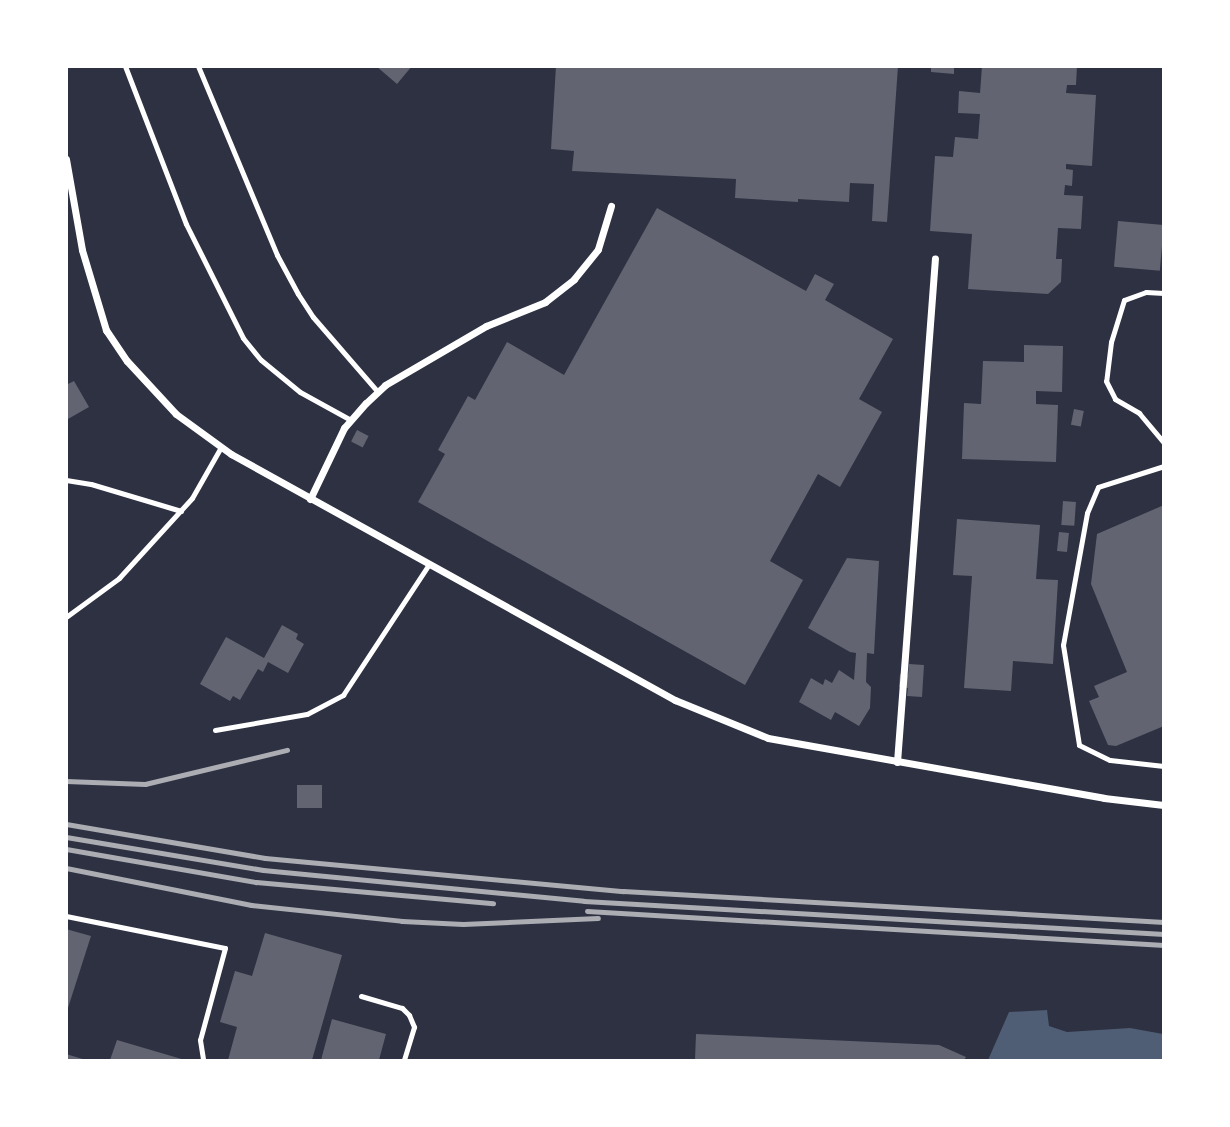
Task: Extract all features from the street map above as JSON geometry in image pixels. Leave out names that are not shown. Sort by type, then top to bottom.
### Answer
[{"type":"street","points":[[66,159],[82,250],[106,330],[127,361],[176,414],[221,447],[310,499],[687,705],[768,738],[897,762],[1164,805]]},
{"type":"street","points":[[310,499],[351,420],[377,392],[486,326],[545,302],[574,279],[598,249],[611,206]]},
{"type":"street","points":[[897,762],[935,258]]},
{"type":"lane","points":[[125,66],[186,224],[243,338],[261,360],[300,392],[351,420]]},
{"type":"lane","points":[[198,66],[228,144],[277,255],[298,294],[313,317],[377,392]]},
{"type":"lane","points":[[1164,293],[1146,292],[1124,300],[1111,342],[1106,381],[1115,399],[1139,413],[1164,443]]},
{"type":"lane","points":[[66,617],[119,578],[181,511],[192,498],[221,447]]},
{"type":"lane","points":[[1164,466],[1098,487],[1087,513],[1063,645],[1079,745],[1111,760],[1164,766]]},
{"type":"lane","points":[[66,480],[91,484],[181,511]]},
{"type":"lane","points":[[215,730],[307,714],[343,695],[429,564]]},
{"type":"lane","points":[[66,916],[225,947],[200,1040],[203,1060]]},
{"type":"lane","points":[[361,996],[402,1008],[409,1015],[414,1027],[404,1060]]},
{"type":"water","points":[[1047,1010],[1049,1026],[1067,1032],[1130,1028],[1163,1034],[1163,1060],[988,1060],[1009,1012]]},
{"type":"building","points":[[376,66],[412,66],[397,84]]},
{"type":"building","points":[[556,66],[898,66],[887,222],[872,221],[874,184],[850,183],[849,202],[798,199],[798,202],[735,198],[736,179],[572,171],[574,151],[551,149]]},
{"type":"building","points":[[931,66],[954,66],[954,74],[931,72]]},
{"type":"building","points":[[982,66],[1077,66],[1076,85],[1067,85],[1066,93],[1096,95],[1092,166],[1066,164],[1066,169],[1073,170],[1072,186],[1065,185],[1064,195],[1083,196],[1081,229],[1058,228],[1056,259],[1062,259],[1061,282],[1048,294],[968,289],[972,234],[930,231],[935,156],[953,157],[955,137],[978,139],[980,114],[958,113],[959,91],[980,93]]},
{"type":"building","points":[[657,208],[806,291],[815,274],[834,284],[825,300],[893,339],[859,399],[882,412],[840,487],[818,474],[770,561],[803,580],[745,685],[418,502],[445,454],[438,450],[468,396],[475,400],[507,342],[564,375]]},
{"type":"building","points":[[1118,221],[1164,225],[1160,271],[1114,267]]},
{"type":"building","points":[[1024,345],[1063,346],[1062,392],[1036,391],[1036,404],[1058,405],[1056,462],[962,459],[964,403],[981,404],[983,361],[1024,362]]},
{"type":"building","points":[[74,381],[89,407],[68,419],[66,385]]},
{"type":"building","points":[[1074,409],[1084,411],[1081,427],[1071,425]]},
{"type":"building","points":[[357,430],[369,436],[363,447],[351,442]]},
{"type":"building","points":[[1063,501],[1076,502],[1074,526],[1061,525]]},
{"type":"building","points":[[1164,505],[1164,726],[1116,746],[1108,745],[1089,701],[1099,697],[1094,686],[1127,672],[1091,584],[1097,534]]},
{"type":"building","points":[[957,519],[1040,525],[1036,579],[1058,580],[1053,664],[1013,661],[1011,691],[964,688],[972,576],[953,575]]},
{"type":"building","points":[[1059,532],[1069,533],[1067,552],[1057,551]]},
{"type":"building","points":[[847,558],[879,561],[874,654],[867,653],[866,682],[871,687],[870,708],[859,726],[835,712],[831,720],[799,702],[811,678],[823,685],[825,679],[832,683],[839,670],[854,680],[856,653],[808,628]]},
{"type":"building","points":[[282,625],[298,634],[296,639],[304,644],[288,673],[268,662],[263,672],[258,669],[240,700],[233,696],[230,701],[200,684],[226,637],[264,658]]},
{"type":"building","points":[[909,664],[924,665],[922,697],[907,696],[908,688],[899,687],[900,674],[908,675]]},
{"type":"building","points":[[297,785],[322,785],[322,808],[297,808]]},
{"type":"building","points":[[66,929],[91,936],[67,1011],[66,1011]]},
{"type":"building","points":[[265,933],[342,955],[312,1060],[228,1060],[237,1027],[220,1022],[235,971],[252,976]]},
{"type":"building","points":[[332,1019],[386,1034],[379,1060],[321,1060]]},
{"type":"building","points":[[696,1034],[939,1045],[966,1057],[964,1060],[695,1060]]},
{"type":"building","points":[[117,1040],[185,1060],[110,1060]]},
{"type":"building","points":[[66,1054],[86,1060],[66,1060]]},
{"type":"railway","points":[[66,781],[145,784],[287,750]]},
{"type":"railway","points":[[66,824],[265,858],[623,891],[1164,922]]},
{"type":"railway","points":[[66,837],[263,870],[584,901],[1164,934]]},
{"type":"railway","points":[[66,849],[256,882],[493,903]]},
{"type":"railway","points":[[66,868],[251,905],[402,921],[463,924],[598,918]]},
{"type":"railway","points":[[587,911],[1164,945]]}]
